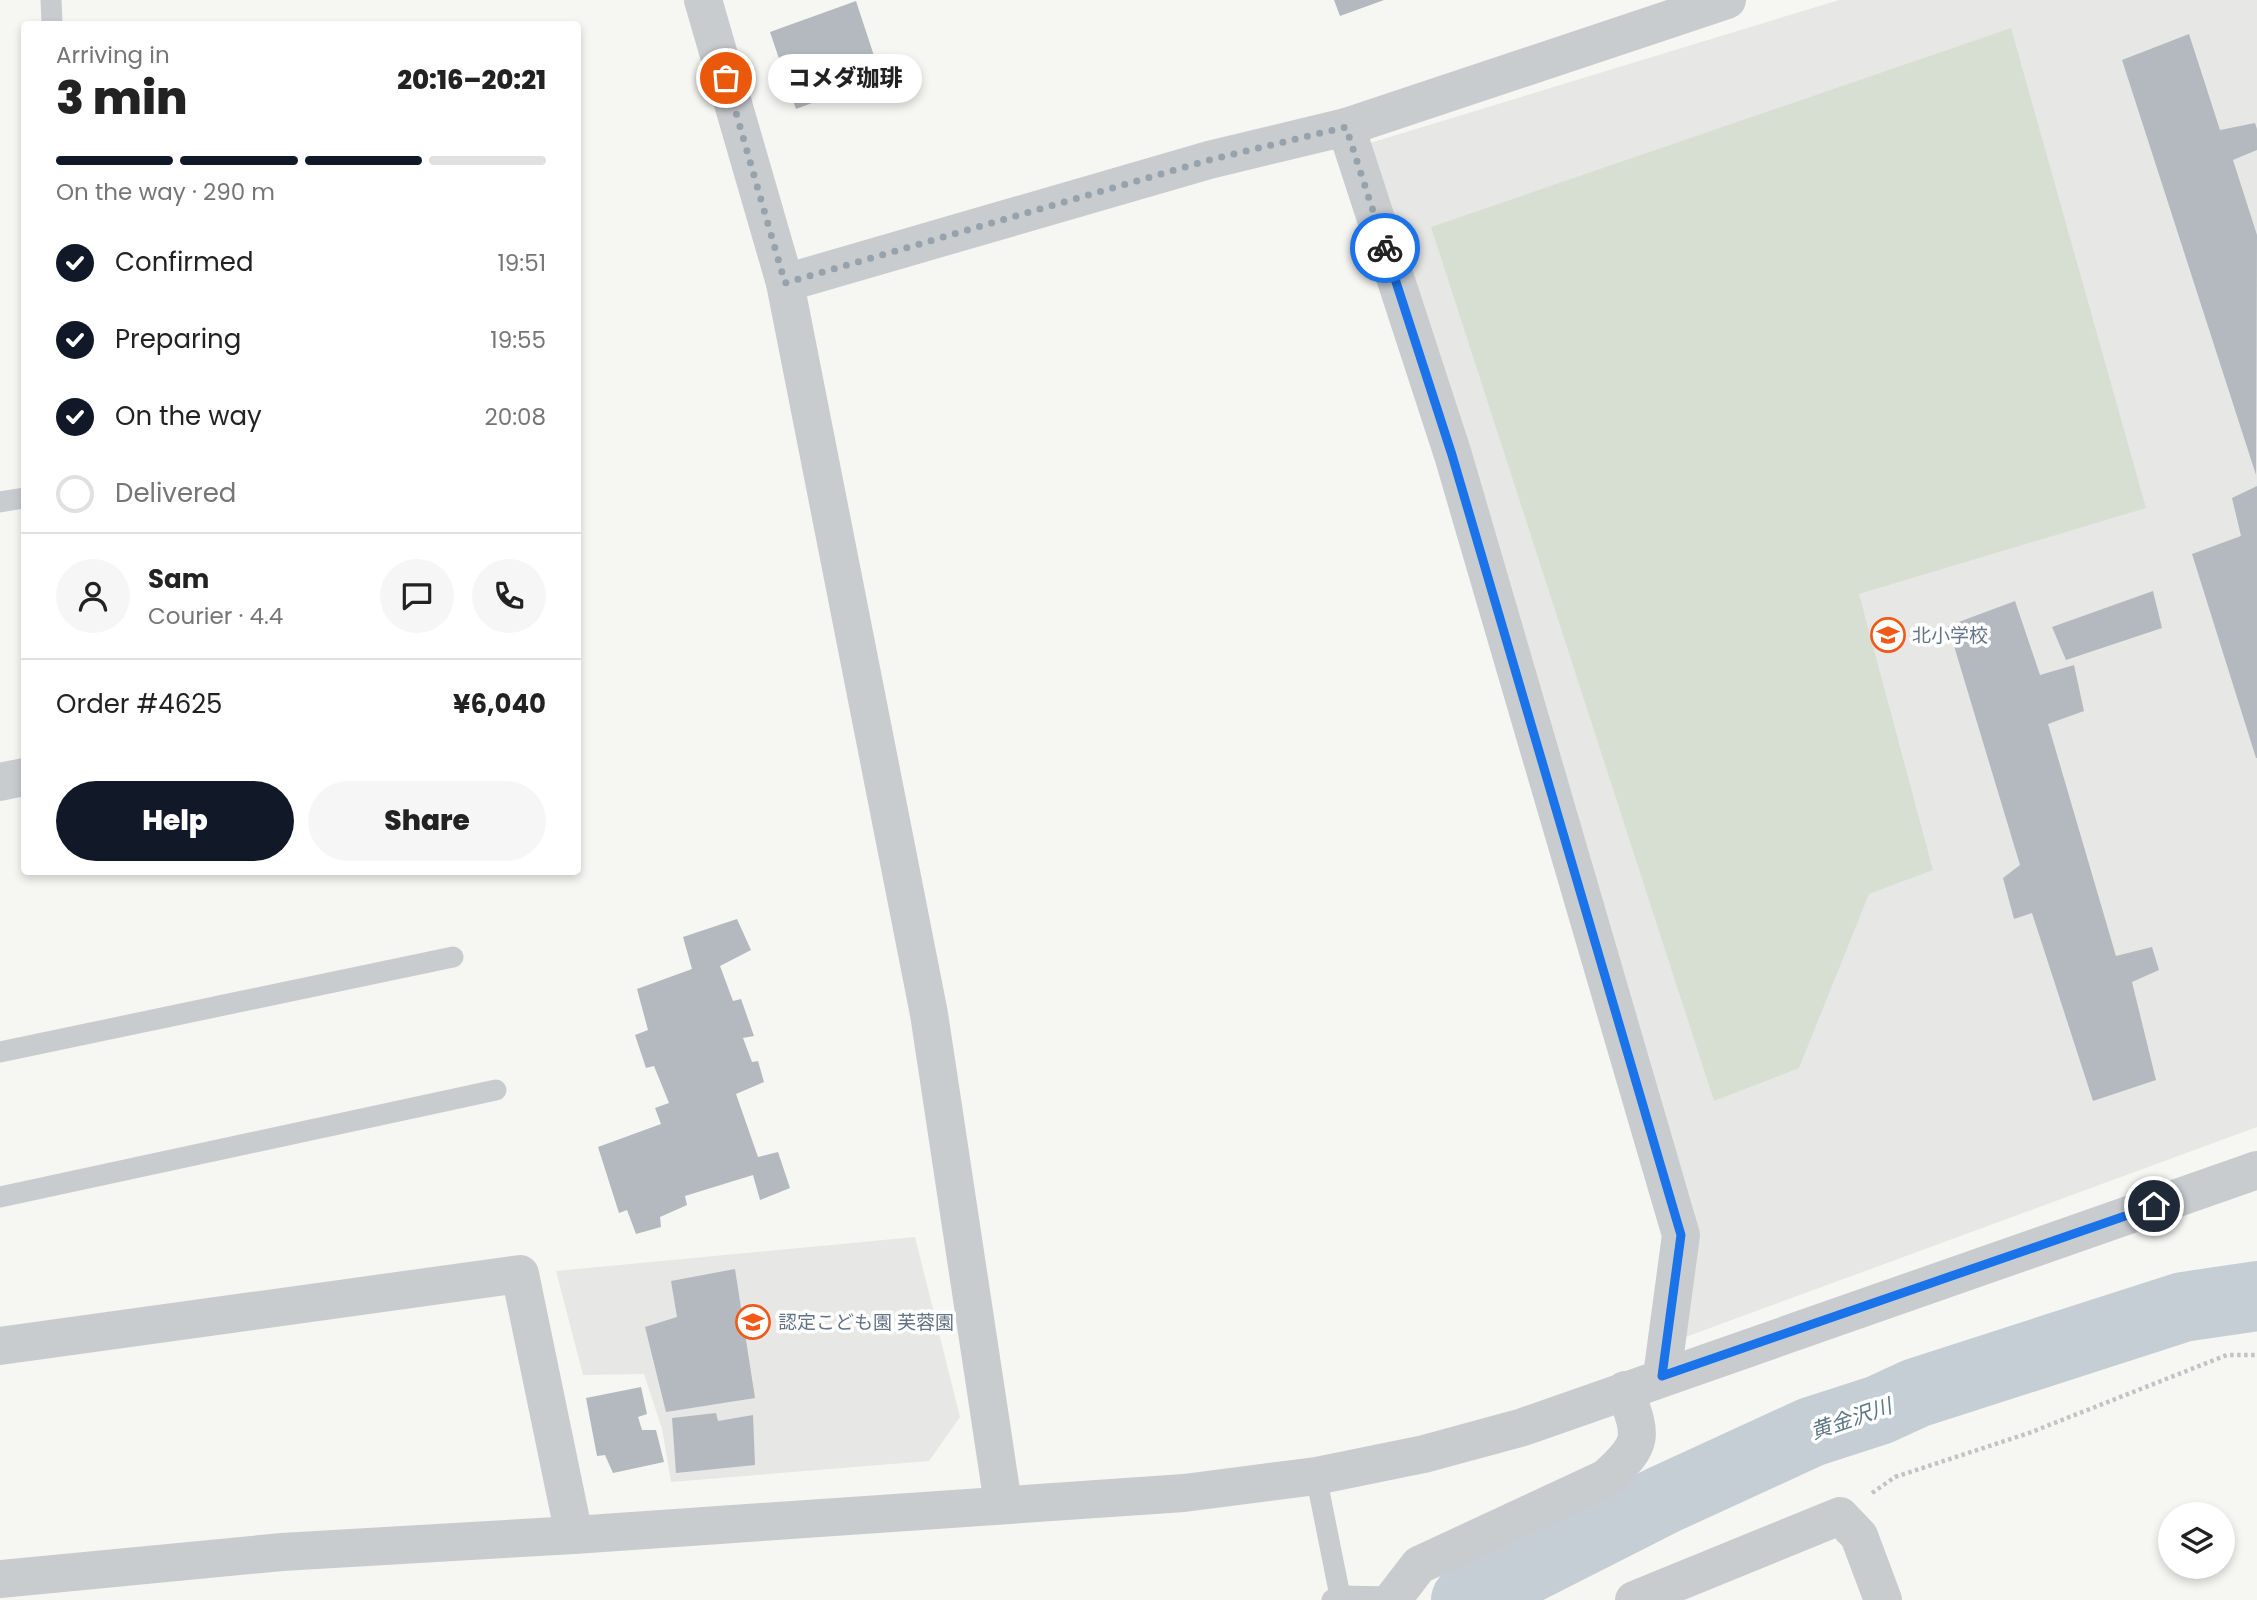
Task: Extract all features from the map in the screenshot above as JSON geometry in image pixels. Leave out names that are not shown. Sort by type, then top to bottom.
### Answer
[{"type":"street","points":[[703,0],[785,283],[929,1014],[1003,1504]]},
{"type":"street","points":[[785,283],[1209,160],[1346,127],[1727,0]]},
{"type":"street","points":[[1346,127],[1452,455],[1681,1235],[1662,1376]]},
{"type":"street","points":[[0,782],[21,778]]},
{"type":"street","points":[[0,1579],[282,1552],[575,1535],[1184,1493],[1316,1476],[1461,1444],[1523,1427],[1662,1376],[2257,1170]]},
{"type":"street","points":[[0,1346],[520,1274],[575,1535]]},
{"type":"street","points":[[1392,1599],[1419,1565],[1606,1478],[1631,1456],[1639,1428],[1625,1390]]},
{"type":"street","points":[[1634,1600],[1840,1516],[1859,1536],[1883,1600]]},
{"type":"lane","points":[[51,0],[52,21]]},
{"type":"lane","points":[[0,502],[21,498]]},
{"type":"lane","points":[[0,1052],[453,957]]},
{"type":"lane","points":[[0,1197],[496,1090]]},
{"type":"lane","points":[[1316,1476],[1336,1598],[1392,1599]]},
{"type":"path","points":[[1840,1516],[1895,1477],[2029,1433],[2227,1355],[2257,1355]]},
{"type":"shaded area","name":"北小学校","points":[[1839,0],[2257,0],[2257,1127],[1683,1338],[1695,1214],[1370,143]]},
{"type":"shaded area","points":[[2011,28],[2146,508],[1859,594],[1933,870],[1869,894],[1799,1068],[1714,1101],[1431,227]]},
{"type":"shaded area","name":"認定こども園 芙蓉園","points":[[915,1237],[960,1417],[929,1461],[671,1482],[662,1429],[644,1374],[583,1375],[556,1271]]},
{"type":"building","points":[[1334,0],[1384,0],[1340,16]]},
{"type":"building","points":[[856,1],[881,77],[796,109],[770,32]]},
{"type":"building","points":[[2189,34],[2220,130],[2255,123],[2257,129],[2257,150],[2233,160],[2257,235],[2256,475],[2122,60]]},
{"type":"building","points":[[2257,486],[2256,758],[2192,554],[2241,536],[2232,498]]},
{"type":"building","points":[[2153,591],[2162,628],[2066,660],[2052,627]]},
{"type":"building","points":[[2015,601],[2040,675],[2074,665],[2084,711],[2048,724],[2116,956],[2152,947],[2159,970],[2132,982],[2156,1080],[2093,1101],[2032,913],[2014,919],[2003,878],[2020,865],[1948,626]]},
{"type":"building","points":[[737,919],[751,950],[720,966],[733,1001],[741,999],[754,1036],[743,1038],[752,1062],[758,1061],[764,1082],[736,1094],[758,1157],[778,1152],[790,1188],[760,1200],[753,1175],[685,1196],[687,1205],[660,1217],[661,1227],[636,1234],[627,1210],[619,1213],[598,1147],[661,1124],[655,1108],[669,1103],[654,1066],[646,1068],[635,1035],[648,1030],[637,989],[692,969],[683,937]]},
{"type":"building","points":[[735,1269],[755,1398],[666,1412],[645,1327],[677,1317],[671,1281]]},
{"type":"building","points":[[641,1387],[647,1414],[638,1417],[642,1430],[656,1430],[664,1462],[613,1473],[605,1455],[597,1456],[586,1398]]},
{"type":"building","points":[[716,1413],[718,1421],[753,1415],[755,1465],[676,1473],[672,1418]]},
{"type":"waterway","name":"黄金沢川","points":[[1466,1600],[1663,1500],[1811,1432],[1879,1410],[1916,1393],[2183,1307],[2257,1296]]},
{"type":"way so far","points":[[726,78],[785,283],[1209,160],[1346,127],[1385,248]]},
{"type":"place","name":"コメダ珈琲","points":[[726,78]]},
{"type":"place","name":"北小学校","points":[[1888,635]]},
{"type":"place","name":"認定こども園 芙蓉園","points":[[753,1322]]},
{"type":"route","points":[[1385,248],[1452,455],[1681,1235],[1662,1376],[2154,1206]]}]
